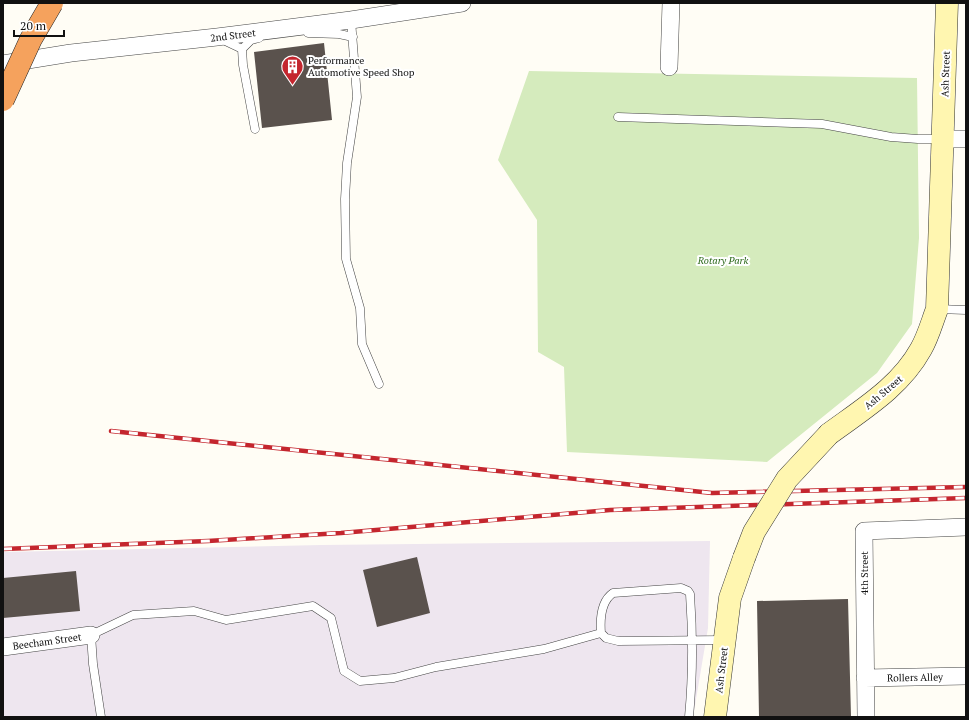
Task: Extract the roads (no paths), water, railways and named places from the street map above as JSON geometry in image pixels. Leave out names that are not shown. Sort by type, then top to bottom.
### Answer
[{"type":"highway","points":[[3,100],[31,39],[52,3]]},
{"type":"street","name":"2nd Street","points":[[3,64],[71,53],[352,20],[462,3]]},
{"type":"street","points":[[669,68],[671,3]]},
{"type":"street","name":"Ash Street","points":[[715,717],[730,598],[754,532],[787,478],[829,434],[882,396],[905,374],[921,348],[937,309],[947,3]]},
{"type":"street","points":[[942,139],[966,139]]},
{"type":"street","name":"4th Street","points":[[866,717],[864,531],[966,527]]},
{"type":"street","name":"Beecham Street","points":[[3,647],[91,635]]},
{"type":"street","name":"Rollers Alley","points":[[865,678],[966,676]]},
{"type":"lane","points":[[352,20],[357,97],[347,163],[345,199],[346,259],[360,308],[362,344],[379,384]]},
{"type":"lane","points":[[255,129],[243,65],[242,49],[251,40],[272,35],[295,33],[323,33],[353,37]]},
{"type":"lane","points":[[217,37],[242,49]]},
{"type":"lane","points":[[618,117],[822,124],[892,136],[918,139],[942,139]]},
{"type":"lane","points":[[937,309],[966,310]]},
{"type":"lane","points":[[689,717],[692,684],[693,640],[690,594],[688,591],[681,588],[612,593],[609,596],[600,617],[601,633],[606,638],[618,641],[693,640],[725,640]]},
{"type":"lane","points":[[101,717],[93,664],[91,635],[133,616],[194,611],[226,620],[313,606],[331,618],[344,671],[360,681],[394,678],[436,667],[544,648],[601,633]]},
{"type":"railway","points":[[111,431],[712,493],[966,487]]},
{"type":"railway","points":[[3,549],[208,541],[341,533],[610,510],[966,498]]},
{"type":"place","name":"Performance Automotive Speed Shop","points":[[293,86]]},
{"type":"park label","name":"Rotary Park","points":[[723,260]]}]
